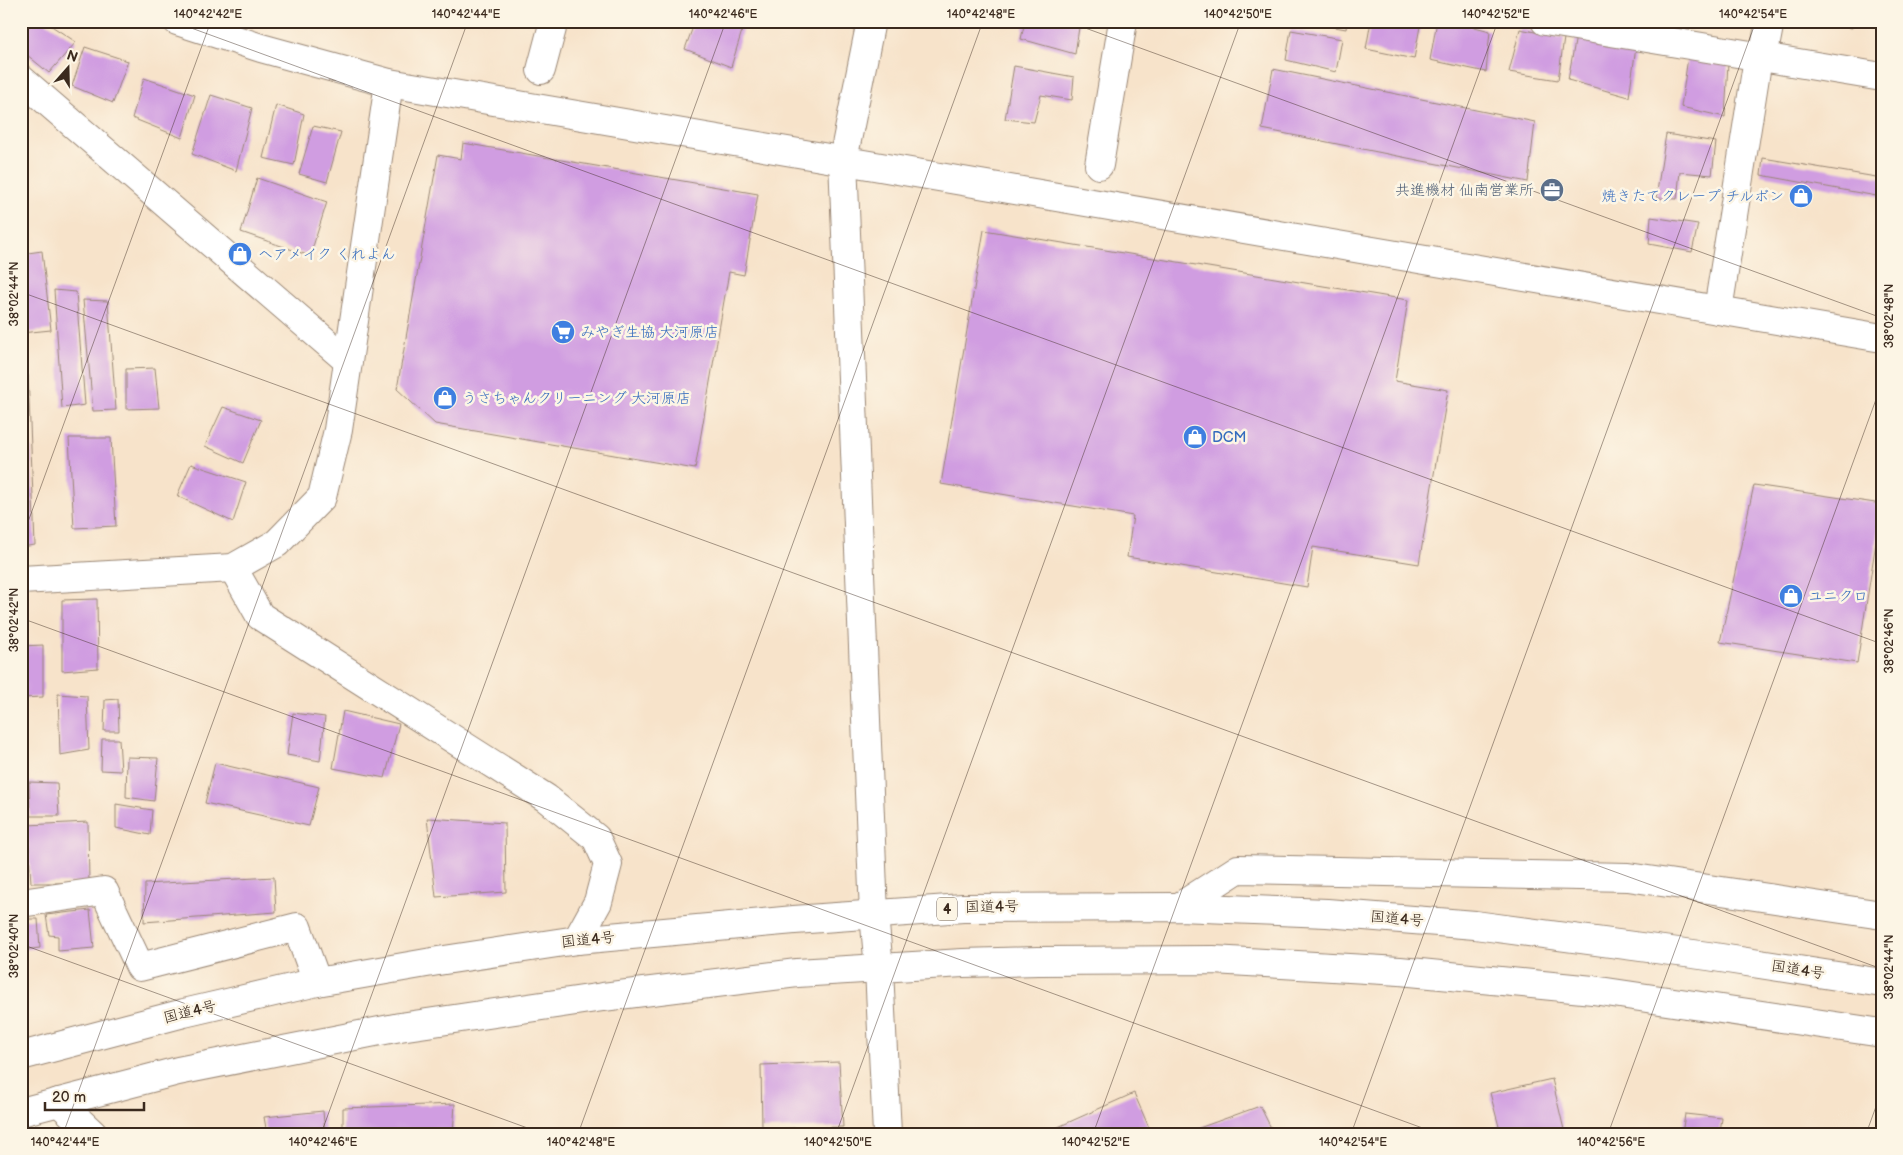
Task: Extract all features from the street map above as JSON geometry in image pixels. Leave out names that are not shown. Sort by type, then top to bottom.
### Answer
[{"type":"main road","points":[[177,21],[261,48],[389,83],[1882,338]]},
{"type":"main road","points":[[542,70],[554,21]]},
{"type":"main road","points":[[871,21],[843,160],[874,914],[879,969],[887,1134]]},
{"type":"main road","points":[[1099,165],[1123,21]]},
{"type":"main road","points":[[1545,21],[1882,77]]},
{"type":"main road","points":[[1718,310],[1760,58],[1770,21]]},
{"type":"main road","points":[[21,79],[348,360]]},
{"type":"main road","points":[[21,580],[233,568],[278,544],[322,497],[338,430],[389,83]]},
{"type":"main road","points":[[233,568],[260,616],[546,798],[596,838],[608,864],[598,902],[577,940]]},
{"type":"main road","points":[[1179,907],[1238,870],[1628,877],[1882,915]]},
{"type":"main road","points":[[21,903],[104,891],[140,967],[297,927],[318,982]]},
{"type":"main road","name":"国道4号","points":[[21,1056],[184,1013],[318,982],[438,961],[577,940],[794,920],[963,908],[1179,907],[1327,913],[1475,925],[1708,956],[1882,983]]},
{"type":"main road","points":[[21,1112],[178,1070],[400,1027],[603,997],[797,973],[1038,960],[1213,960],[1400,972],[1593,990],[1882,1033]]},
{"type":"main road","points":[[59,1102],[93,1134]]},
{"type":"building","points":[[21,21],[28,28],[35,21],[44,21],[76,42],[49,73],[21,50]]},
{"type":"building","points":[[695,21],[745,21],[731,67],[685,49]]},
{"type":"building","points":[[1025,21],[1080,21],[1075,54],[1021,39]]},
{"type":"building","points":[[1303,21],[1347,21],[1346,29]]},
{"type":"building","points":[[1371,21],[1421,21],[1414,59],[1366,49]]},
{"type":"building","points":[[1437,21],[1452,21],[1490,31],[1486,72],[1430,60]]},
{"type":"building","points":[[1824,21],[1855,21],[1852,28],[1824,23]]},
{"type":"building","points":[[1520,29],[1564,38],[1558,80],[1509,72]]},
{"type":"building","points":[[1291,30],[1342,39],[1336,72],[1286,60]]},
{"type":"building","points":[[1576,36],[1636,47],[1629,97],[1568,80]]},
{"type":"building","points":[[85,47],[128,61],[113,103],[72,86]]},
{"type":"building","points":[[1688,57],[1728,63],[1725,117],[1681,107]]},
{"type":"building","points":[[1014,66],[1074,77],[1072,100],[1041,95],[1034,122],[1005,119]]},
{"type":"building","points":[[1273,69],[1535,122],[1528,182],[1262,129]]},
{"type":"building","points":[[144,78],[195,95],[182,138],[132,118]]},
{"type":"building","points":[[211,95],[252,108],[236,171],[192,154]]},
{"type":"building","points":[[276,105],[304,114],[294,165],[263,158]]},
{"type":"building","points":[[313,126],[341,132],[327,182],[299,174]]},
{"type":"building","points":[[1666,134],[1716,142],[1712,175],[1680,172],[1677,199],[1656,198]]},
{"type":"building","name":"みやぎ生協 大河原店","points":[[463,143],[758,194],[744,275],[729,272],[695,469],[435,424],[397,389],[438,155],[461,159]]},
{"type":"building","points":[[1763,158],[1882,178],[1882,197],[1761,175]]},
{"type":"building","points":[[257,178],[327,202],[310,256],[241,232]]},
{"type":"building","points":[[1651,217],[1698,224],[1692,252],[1649,244]]},
{"type":"building","name":"DCM","points":[[984,230],[1408,300],[1395,381],[1448,390],[1419,564],[1313,547],[1307,587],[1127,557],[1133,516],[941,484]]},
{"type":"building","points":[[42,251],[51,330],[21,333],[21,254]]},
{"type":"building","points":[[54,290],[76,292],[85,405],[62,408]]},
{"type":"building","points":[[83,300],[108,301],[116,410],[93,411]]},
{"type":"building","points":[[155,368],[159,408],[126,409],[126,369]]},
{"type":"building","points":[[21,375],[28,375],[35,545],[21,547]]},
{"type":"building","points":[[223,407],[261,420],[243,463],[205,446]]},
{"type":"building","points":[[69,438],[111,438],[116,526],[74,528]]},
{"type":"building","points":[[191,464],[246,482],[233,522],[177,496]]},
{"type":"building","points":[[1754,485],[1882,504],[1857,663],[1720,642]]},
{"type":"building","points":[[97,599],[98,668],[62,671],[62,600]]},
{"type":"building","points":[[43,645],[43,697],[21,698],[21,646]]},
{"type":"building","points":[[1882,648],[1882,667],[1877,666]]},
{"type":"building","points":[[58,694],[87,696],[89,750],[60,755]]},
{"type":"building","points":[[118,699],[119,731],[104,731],[105,700]]},
{"type":"building","points":[[343,711],[399,724],[385,778],[333,768]]},
{"type":"building","points":[[293,713],[325,717],[320,761],[287,755]]},
{"type":"building","points":[[102,739],[119,739],[121,771],[101,770]]},
{"type":"building","points":[[127,757],[158,758],[154,801],[126,797]]},
{"type":"building","points":[[215,763],[319,787],[309,826],[205,803]]},
{"type":"building","points":[[29,782],[57,783],[59,816],[30,816]]},
{"type":"building","points":[[116,804],[152,810],[150,835],[116,828]]},
{"type":"building","points":[[427,818],[505,823],[506,892],[436,897]]},
{"type":"building","points":[[88,822],[89,883],[31,883],[27,825]]},
{"type":"building","points":[[274,877],[276,912],[144,922],[145,884]]},
{"type":"building","points":[[90,910],[94,948],[58,951],[58,936],[49,935],[46,915]]},
{"type":"building","points":[[21,919],[38,919],[40,948],[21,950]]},
{"type":"building","points":[[839,1062],[843,1127],[762,1129],[761,1065]]},
{"type":"building","points":[[1552,1079],[1565,1134],[1501,1134],[1490,1093]]},
{"type":"building","points":[[1134,1093],[1150,1130],[1141,1134],[1047,1134],[1047,1132]]},
{"type":"building","points":[[455,1104],[453,1134],[343,1134],[343,1108]]},
{"type":"building","points":[[1260,1106],[1274,1134],[1201,1134],[1199,1128]]},
{"type":"building","points":[[323,1111],[325,1134],[267,1134],[264,1117]]},
{"type":"building","points":[[1685,1114],[1722,1118],[1720,1134],[1682,1134]]},
{"type":"place","name":"共進機材 仙南営業所","points":[[1552,190]]},
{"type":"place","name":"焼きたてクレープ チルボン","points":[[1801,196]]},
{"type":"place","name":"ヘアメイク くれよん","points":[[240,254]]},
{"type":"place","name":"みやぎ生協 大河原店","points":[[563,332]]},
{"type":"place","name":"うさちゃんクリーニング 大河原店","points":[[445,398]]},
{"type":"place","name":"DCM","points":[[1195,437]]},
{"type":"place","name":"ユニクロ","points":[[1791,596]]}]
